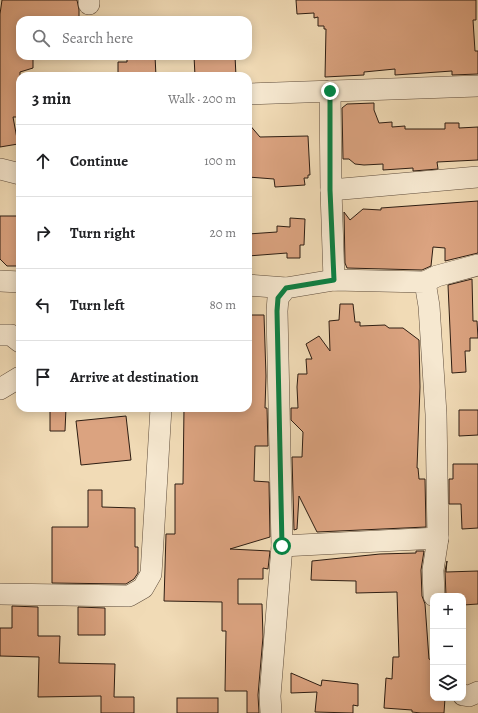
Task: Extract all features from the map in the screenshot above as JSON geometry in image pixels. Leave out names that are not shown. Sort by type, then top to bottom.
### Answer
[{"type":"street","points":[[252,94],[478,86]]},
{"type":"street","points":[[330,91],[330,190],[334,280]]},
{"type":"street","points":[[0,169],[16,173]]},
{"type":"street","points":[[330,190],[478,177]]},
{"type":"street","points":[[252,285],[286,288],[334,280],[425,282],[437,276],[478,265]]},
{"type":"street","points":[[0,281],[16,282]]},
{"type":"street","points":[[425,282],[429,306],[436,414],[438,538],[432,570],[434,593]]},
{"type":"street","points":[[271,713],[270,696],[282,546],[277,311],[278,298],[286,288]]},
{"type":"street","points":[[0,335],[11,335],[16,339]]},
{"type":"street","points":[[0,389],[16,379]]},
{"type":"street","points":[[0,594],[129,596],[137,593],[143,588],[151,574],[161,412]]},
{"type":"street","points":[[282,546],[438,538]]},
{"type":"street","points":[[466,696],[469,696],[478,692]]},
{"type":"building","points":[[2,0],[77,0],[79,10],[79,16],[16,16],[16,60],[33,60],[33,68],[16,72],[16,117],[13,117],[16,133],[16,144],[0,147],[0,14]]},
{"type":"building","points":[[296,0],[476,0],[476,20],[473,20],[475,51],[478,51],[478,74],[452,75],[452,71],[395,75],[395,69],[364,72],[364,75],[325,77],[326,29],[324,29],[324,26],[318,26],[318,17],[314,18],[314,13],[297,14]]},
{"type":"building","points":[[127,60],[155,60],[156,72],[118,72],[118,62],[127,62]]},
{"type":"building","points":[[194,60],[235,60],[236,72],[195,72]]},
{"type":"building","points":[[374,103],[374,110],[379,123],[392,122],[392,127],[405,126],[405,129],[445,129],[445,123],[459,123],[459,128],[478,127],[478,160],[437,162],[438,169],[413,171],[413,168],[383,170],[383,164],[355,164],[349,159],[343,159],[342,108],[347,104]]},
{"type":"building","points":[[252,128],[260,137],[308,136],[310,175],[308,175],[308,178],[304,178],[305,185],[275,187],[274,179],[252,177]]},
{"type":"building","points":[[478,201],[478,253],[445,261],[445,248],[433,247],[431,266],[422,270],[347,268],[345,263],[344,212],[350,220],[363,209],[381,210],[381,208]]},
{"type":"building","points":[[0,216],[16,216],[16,266],[7,266],[0,259]]},
{"type":"building","points":[[290,218],[305,219],[304,245],[300,245],[300,258],[287,258],[287,253],[252,256],[252,234],[277,232],[277,226],[290,227]]},
{"type":"building","points":[[472,279],[473,321],[477,321],[478,338],[470,338],[470,351],[465,351],[466,372],[452,373],[448,285]]},
{"type":"building","points":[[340,304],[353,304],[355,322],[360,322],[360,326],[385,325],[389,328],[403,328],[419,340],[420,387],[417,468],[419,479],[425,479],[426,527],[317,532],[299,496],[297,529],[294,530],[292,457],[302,457],[303,432],[291,420],[291,408],[298,408],[298,374],[307,374],[306,359],[312,359],[306,344],[319,336],[330,351],[329,321],[339,320]]},
{"type":"building","points":[[252,315],[264,315],[266,376],[265,408],[267,408],[268,446],[255,446],[254,481],[269,482],[270,537],[230,549],[270,551],[268,569],[263,568],[263,579],[238,579],[238,604],[262,604],[263,637],[258,695],[259,713],[247,713],[247,691],[225,691],[226,631],[222,631],[222,602],[164,601],[166,534],[175,534],[175,484],[183,484],[184,412],[252,412]]},
{"type":"building","points":[[459,410],[478,410],[478,435],[459,436]]},
{"type":"building","points":[[50,412],[66,412],[65,431],[50,431]]},
{"type":"building","points":[[126,416],[131,460],[81,465],[76,421]]},
{"type":"building","points":[[453,464],[478,464],[478,528],[462,529],[461,504],[449,504],[449,479],[453,479]]},
{"type":"building","points":[[88,490],[102,490],[102,507],[135,508],[135,547],[138,547],[138,573],[134,579],[126,584],[52,583],[52,527],[88,527]]},
{"type":"building","points":[[416,551],[424,551],[421,570],[422,596],[425,604],[430,660],[430,701],[445,701],[444,713],[421,713],[412,712],[412,710],[384,708],[386,678],[392,679],[393,657],[399,657],[397,592],[356,593],[356,581],[311,580],[312,561],[380,554],[416,553]]},
{"type":"building","points":[[447,561],[446,572],[478,571],[478,604],[466,605],[466,593],[446,593],[445,571]]},
{"type":"building","points":[[12,606],[38,607],[38,636],[60,636],[59,663],[115,664],[114,697],[134,697],[134,713],[101,713],[101,696],[38,697],[39,657],[0,656],[0,628],[12,628]]},
{"type":"building","points":[[78,607],[105,608],[105,635],[78,635]]},
{"type":"building","points":[[291,673],[321,686],[322,680],[358,684],[358,706],[353,705],[353,713],[315,712],[317,692],[291,693]]},
{"type":"building","points":[[177,698],[218,698],[218,713],[177,713]]},
{"type":"route","points":[[282,546],[277,311],[278,298],[286,288],[334,280],[330,190],[330,91]]}]
